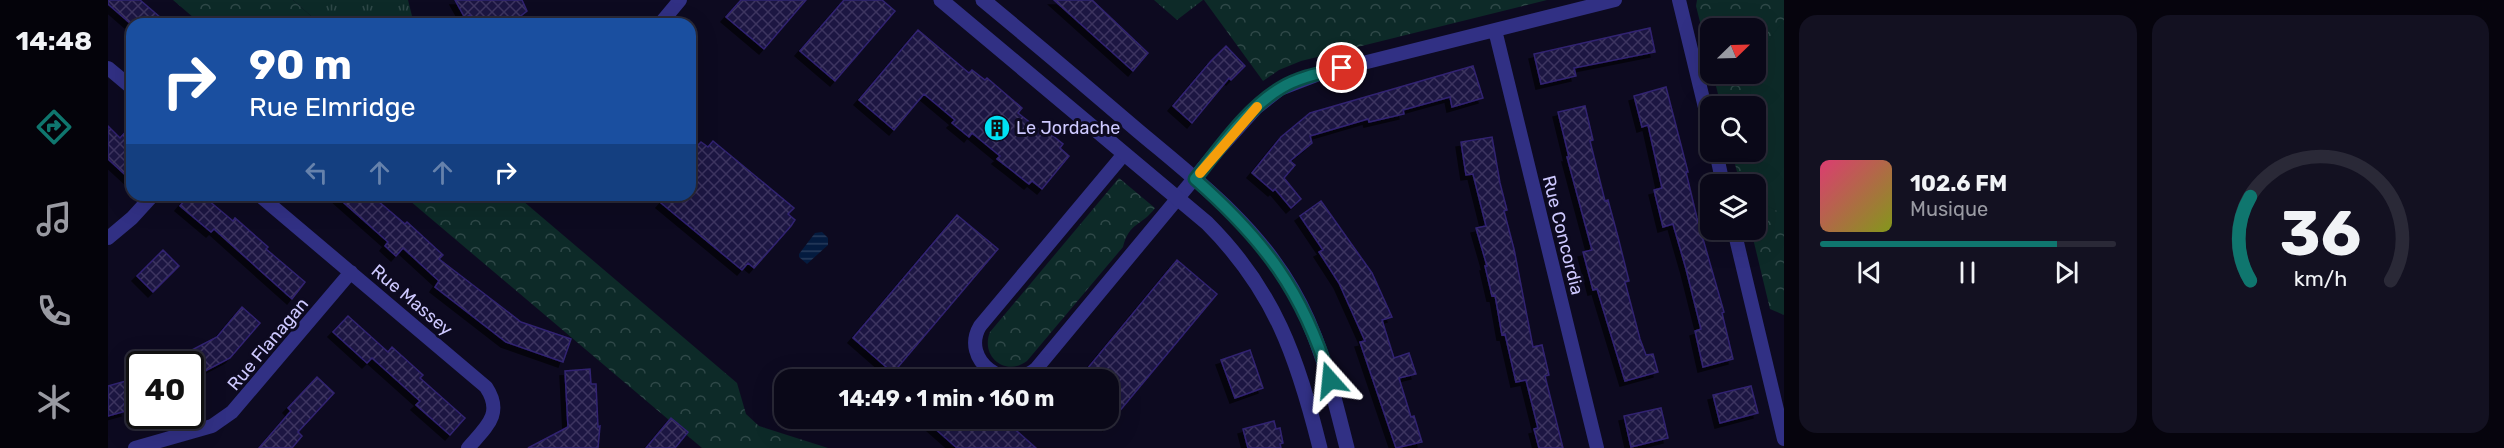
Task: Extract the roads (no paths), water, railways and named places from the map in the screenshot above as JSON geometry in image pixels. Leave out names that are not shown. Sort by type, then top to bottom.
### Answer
[{"type":"street","points":[[665,18],[680,0]]},
{"type":"street","points":[[940,0],[1207,223],[1229,246],[1252,275],[1273,309],[1300,372],[1320,448]]},
{"type":"street","points":[[983,0],[1195,179],[1249,230],[1273,259],[1293,291],[1325,364],[1347,448]]},
{"type":"street","points":[[1124,154],[980,326],[975,335],[975,342],[978,355],[986,367],[1009,378],[1026,376],[1036,369],[1195,179],[1269,96],[1293,82],[1615,0]]},
{"type":"street","points":[[1679,0],[1702,96]]},
{"type":"street","name":"Rue Concordia","points":[[1495,30],[1597,448]]},
{"type":"street","points":[[108,68],[126,83]]},
{"type":"street","points":[[108,237],[132,218],[148,201]]},
{"type":"street","name":"Rue Massey","points":[[266,201],[486,387],[495,406],[493,414],[468,448]]},
{"type":"street","points":[[1736,240],[1784,439]]},
{"type":"street","name":"Rue Flanagan","points":[[135,448],[212,426],[232,412],[351,272]]},
{"type":"water","points":[[822,232],[828,238],[828,245],[807,264],[799,257],[799,254],[815,233]]},
{"type":"place","name":"Le Jordache","points":[[997,128]]}]
